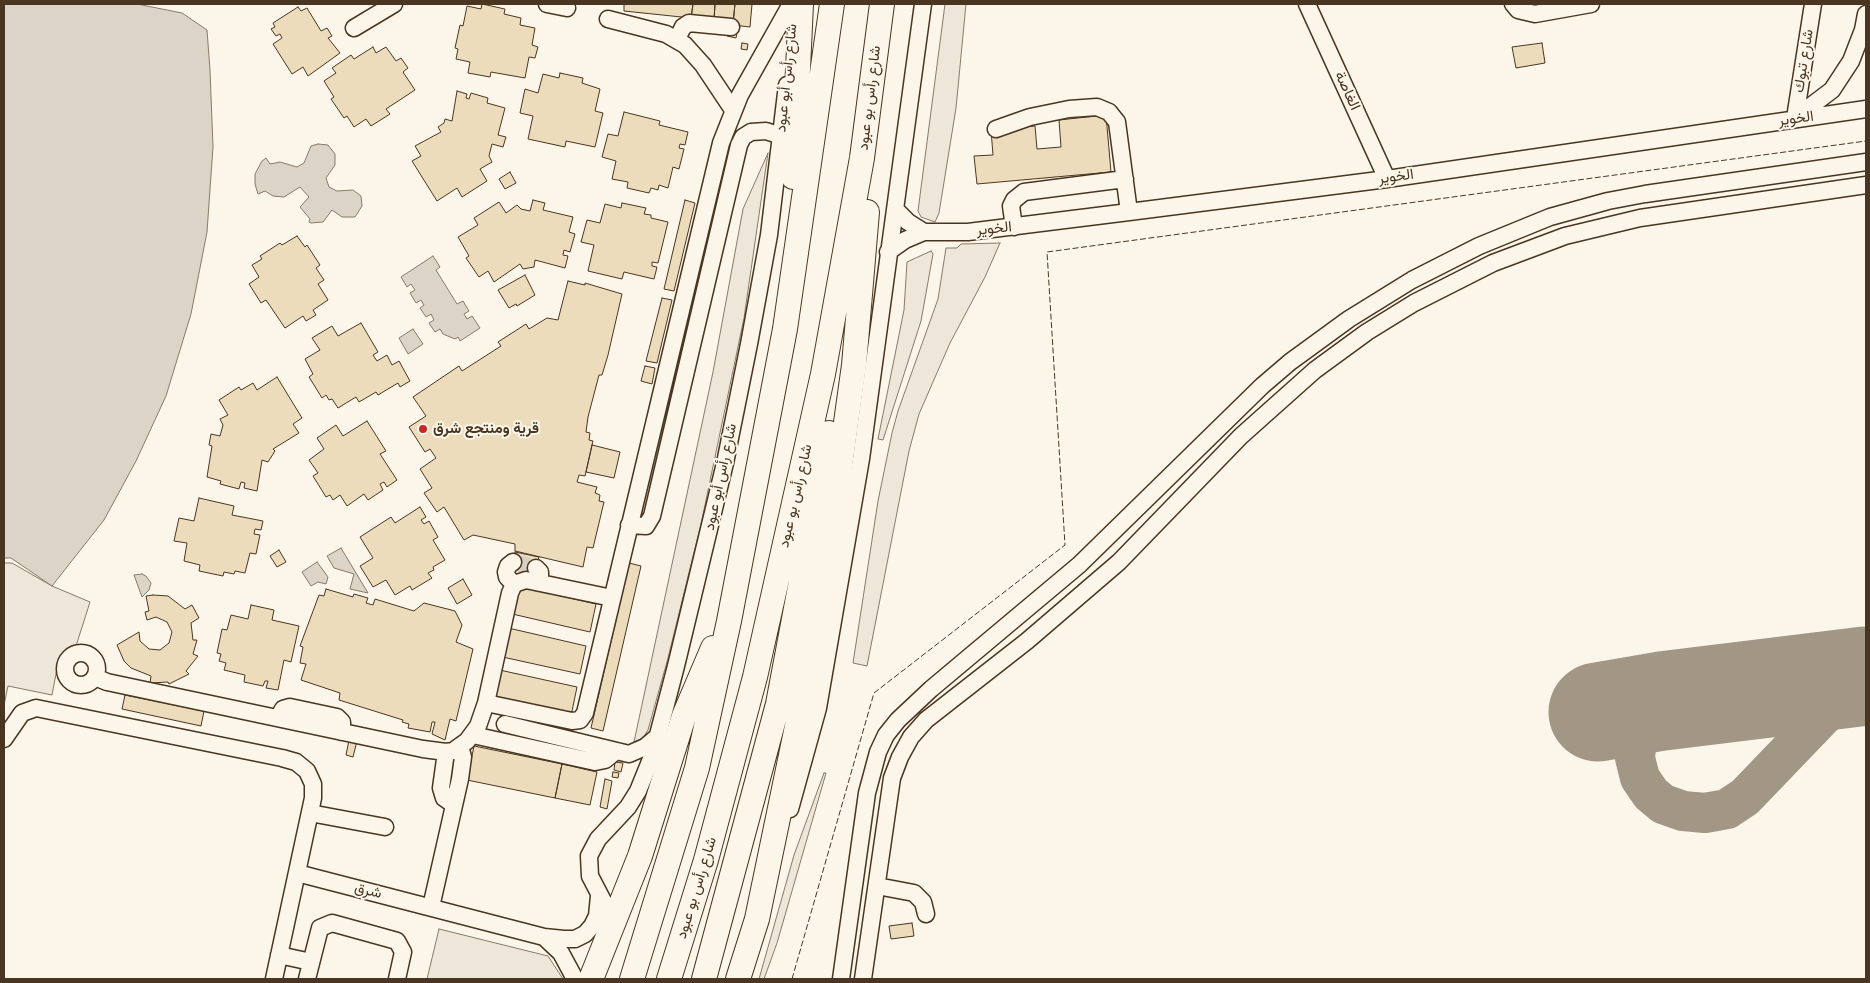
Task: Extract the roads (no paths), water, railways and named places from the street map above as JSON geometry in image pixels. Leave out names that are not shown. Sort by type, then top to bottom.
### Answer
[{"type":"highway","points":[[785,329],[801,4]]},
{"type":"highway","points":[[632,979],[697,768],[728,621],[785,329],[832,4]]},
{"type":"highway","name":"شارع رأس بو عبود","points":[[668,979],[706,860],[755,677],[823,374],[862,158],[882,4]]},
{"type":"highway","points":[[738,979],[757,919],[800,712],[830,538],[854,365],[868,204],[862,158]]},
{"type":"highway","points":[[704,979],[778,704],[864,236]]},
{"type":"highway","points":[[591,979],[640,856],[684,716],[708,659],[728,621]]},
{"type":"street","points":[[354,28],[394,4]]},
{"type":"street","points":[[547,4],[567,8]]},
{"type":"street","points":[[486,703],[572,721],[580,720],[585,713],[717,159],[733,110],[792,4]]},
{"type":"street","name":"شارع رأس أبو عبود","points":[[614,922],[590,876],[589,856],[598,839],[628,807],[638,791],[658,736],[701,567],[727,454],[768,235],[781,136],[792,4]]},
{"type":"street","points":[[757,919],[818,708],[861,459],[923,4]]},
{"type":"street","name":"الغاصة","points":[[1307,4],[1387,178]]},
{"type":"street","points":[[1513,4],[1518,10],[1535,14],[1591,4]]},
{"type":"street","name":"شارع تبوك","points":[[1795,118],[1812,4]]},
{"type":"street","points":[[1795,118],[1832,90],[1851,61],[1863,30],[1866,14]]},
{"type":"street","points":[[608,19],[651,29],[677,39],[693,52],[733,110]]},
{"type":"street","points":[[677,39],[683,27],[689,23],[731,26]]},
{"type":"street","points":[[996,129],[1047,113],[1090,107],[1104,109],[1117,122],[1128,212]]},
{"type":"street","name":"الخوير","points":[[888,252],[904,240],[924,232],[968,232],[1014,227],[1387,178],[1866,109]]},
{"type":"street","points":[[629,524],[646,526],[652,516],[739,145],[743,137],[751,132],[766,131],[781,136]]},
{"type":"street","points":[[841,979],[867,793],[878,752],[886,735],[898,720],[931,689],[1079,566],[1262,386],[1290,362],[1349,319],[1412,280],[1479,246],[1550,217],[1608,201],[1645,194],[1866,162]]},
{"type":"street","points":[[1014,227],[1011,206],[1014,200],[1024,192],[1124,179]]},
{"type":"street","points":[[863,979],[892,778],[900,757],[911,737],[921,726],[1027,641],[1118,562],[1275,404],[1315,370],[1367,332],[1414,303],[1493,263],[1565,236],[1640,218],[1866,185]]},
{"type":"street","points":[[895,210],[908,222],[924,232]]},
{"type":"street","points":[[683,302],[701,306]]},
{"type":"street","points":[[513,562],[508,566],[506,572],[514,584]]},
{"type":"street","points":[[95,677],[107,682],[342,732],[453,749],[473,735],[486,703],[510,593],[514,584],[538,575],[612,598]]},
{"type":"street","points":[[4,739],[22,713],[36,708],[282,758],[296,762],[307,771],[313,784],[313,798],[274,979]]},
{"type":"street","points":[[505,724],[623,753],[637,772],[638,791]]},
{"type":"street","points":[[473,735],[595,762],[645,747],[658,736]]},
{"type":"street","points":[[431,907],[462,764],[453,749]]},
{"type":"street","points":[[310,813],[385,828]]},
{"type":"street","name":"شرق","points":[[297,874],[544,937],[575,939],[585,934],[597,916],[599,896]]},
{"type":"street","points":[[877,886],[914,893],[923,902],[926,914]]},
{"type":"street","points":[[307,979],[320,928],[325,924],[332,923],[397,941],[403,952],[397,979]]},
{"type":"street","name":"شرق","points":[[544,937],[561,953],[575,979]]},
{"type":"street","points":[[279,955],[311,962]]},
{"type":"tunnel","points":[[513,562],[536,568]]},
{"type":"place","name":"قرية ومنتجع شرق","points":[[423,429]]}]
